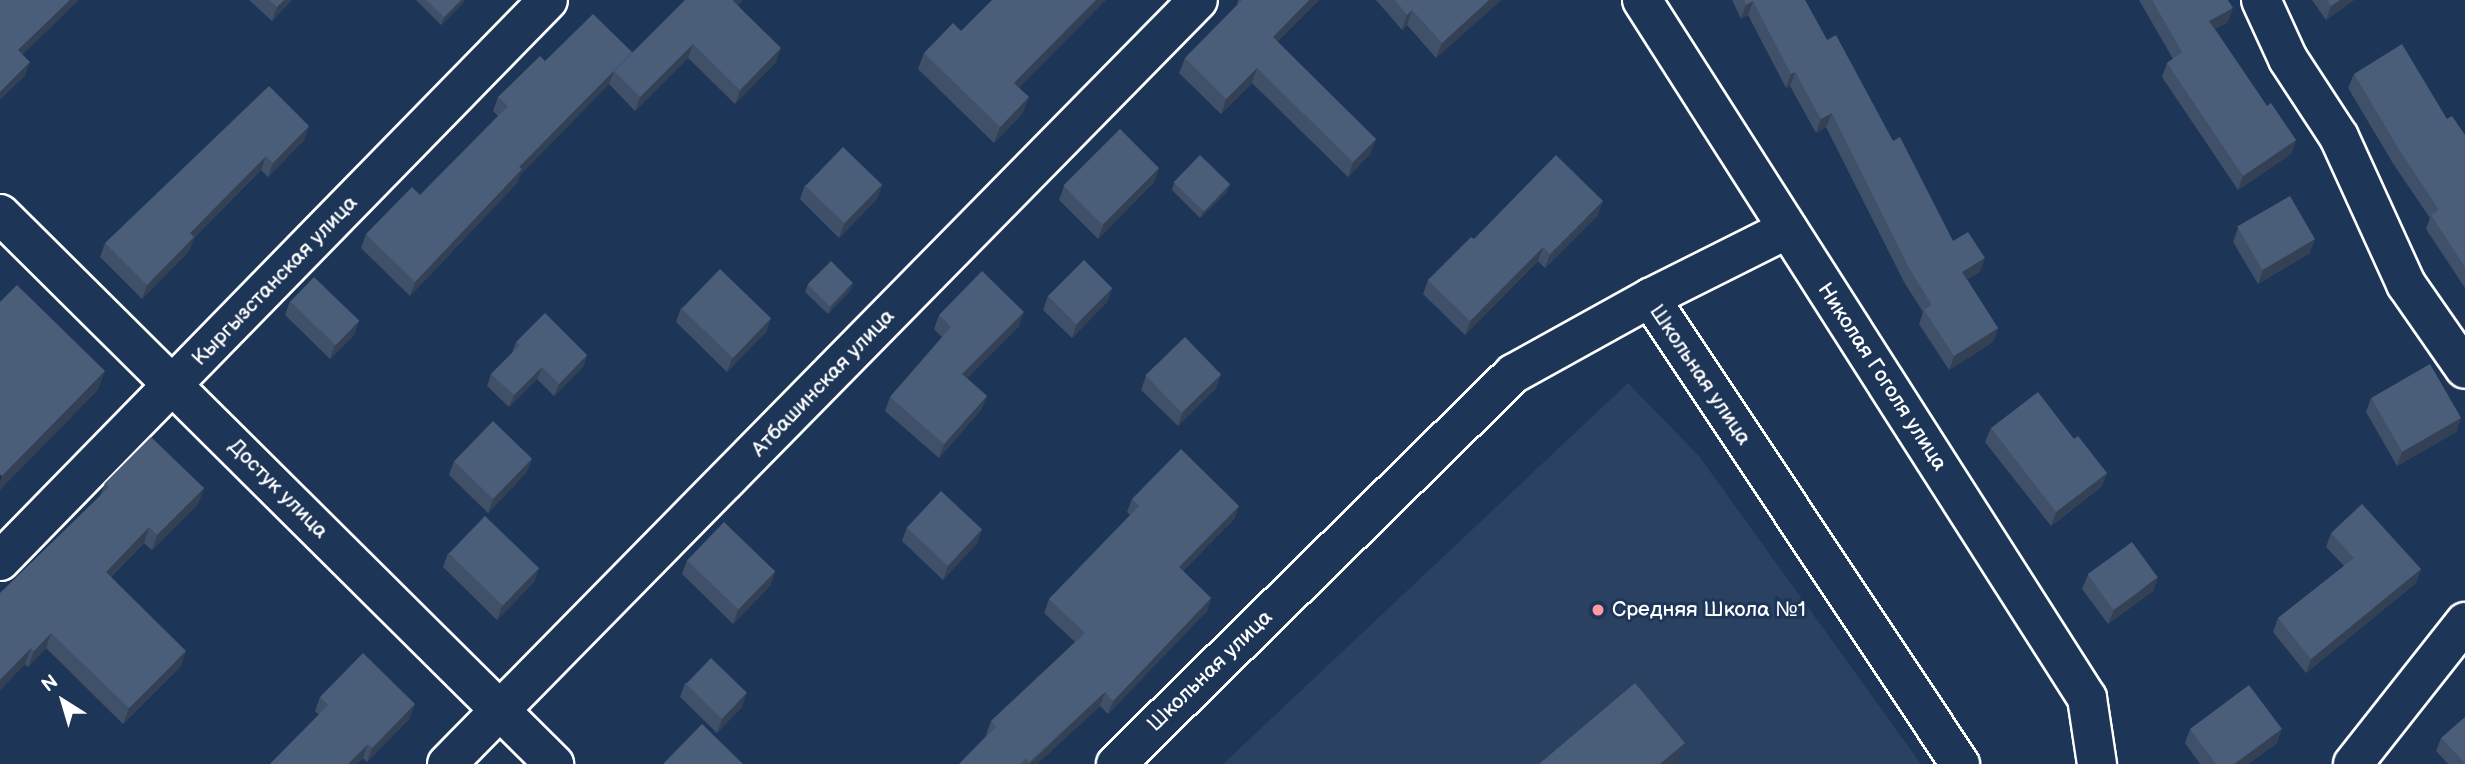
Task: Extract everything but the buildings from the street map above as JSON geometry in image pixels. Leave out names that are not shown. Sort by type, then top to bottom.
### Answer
[{"type":"street","name":"Кыргызстанская улица","points":[[0,561],[548,0]]},
{"type":"street","name":"Атбашинская улица","points":[[447,764],[1198,0]]},
{"type":"street","name":"Николая Гоголя улица","points":[[1642,0],[2087,698],[2097,764]]},
{"type":"street","points":[[2261,0],[2288,59],[2339,137],[2406,284],[2465,369]]},
{"type":"street","name":"Достук улица","points":[[0,214],[554,764]]},
{"type":"street","points":[[1650,298],[1788,229]]},
{"type":"street","name":"Школьная улица","points":[[1116,764],[1513,374],[1650,298],[1960,764]]},
{"type":"street","points":[[2353,764],[2465,622]]},
{"type":"shaded area","name":"Средняя Школа №1","points":[[1628,383],[1699,456],[1921,764],[1223,764]]},
{"type":"place","name":"Средняя Школа №1","points":[[1598,610]]}]
